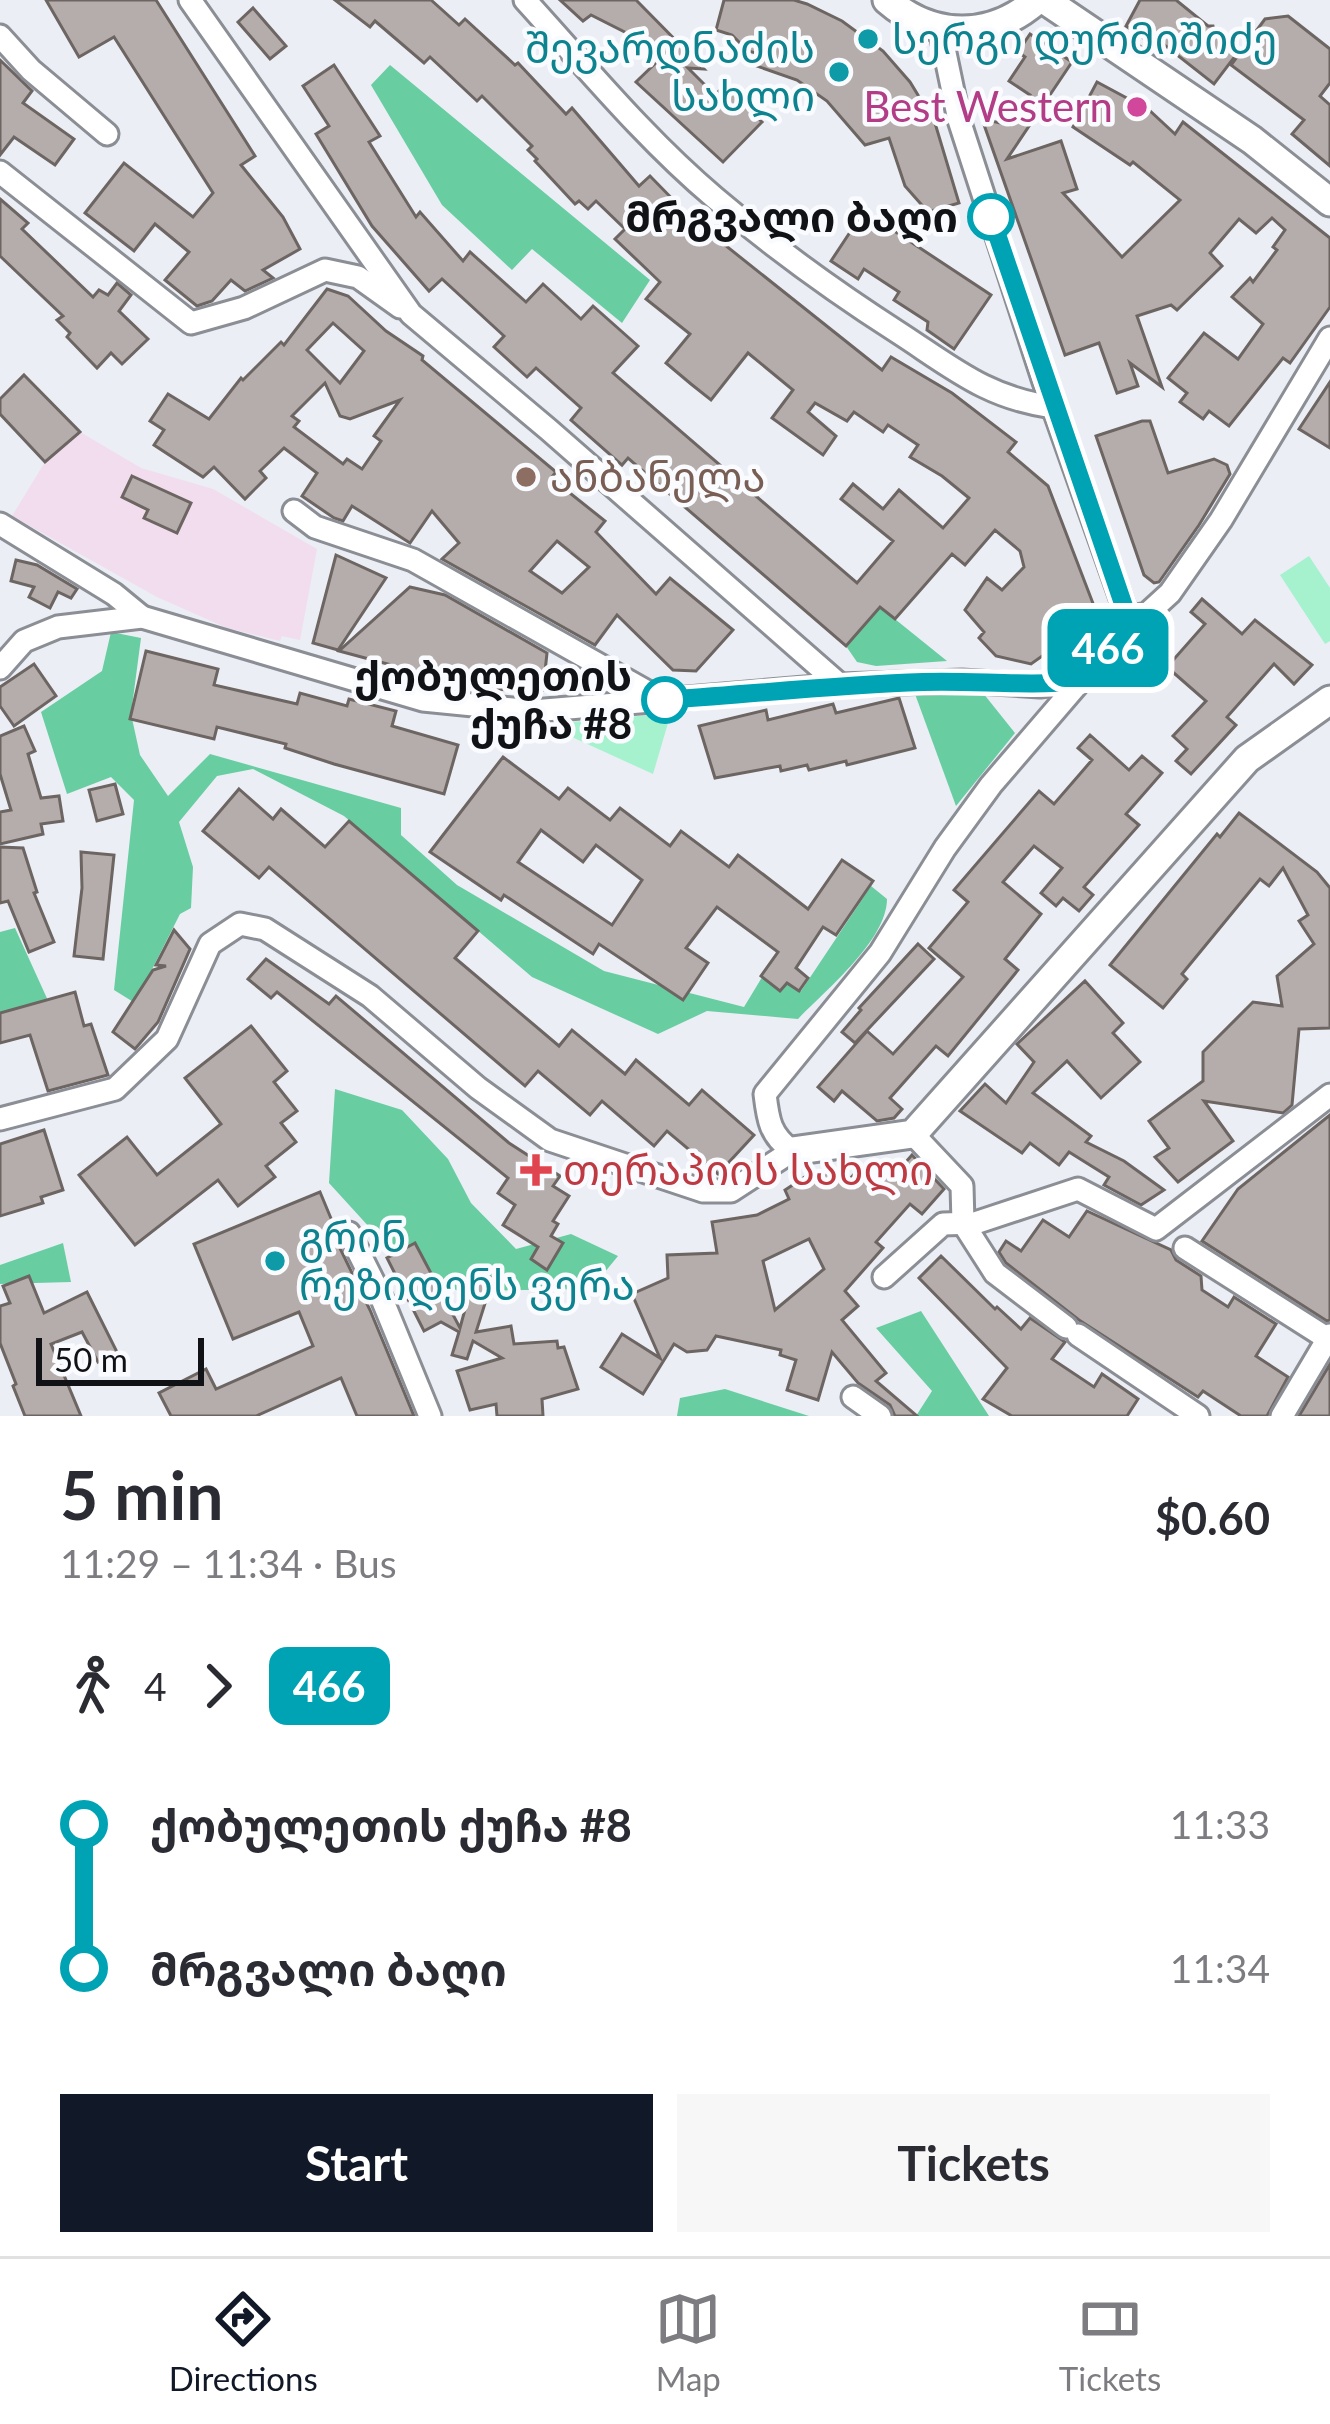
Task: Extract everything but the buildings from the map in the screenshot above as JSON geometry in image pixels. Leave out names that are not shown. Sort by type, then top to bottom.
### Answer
[{"type":"street","points":[[190,0],[410,314]]},
{"type":"street","points":[[525,0],[676,162],[827,287],[980,385],[1012,401],[1053,407]]},
{"type":"street","points":[[886,0],[911,19],[940,29],[969,31],[998,26],[1041,0],[1252,140],[1330,202]]},
{"type":"street","points":[[940,29],[958,120],[1128,618]]},
{"type":"street","points":[[0,37],[107,134]]},
{"type":"street","points":[[0,172],[191,323],[244,308],[325,270],[358,277],[410,314],[549,430],[840,685]]},
{"type":"street","points":[[792,1151],[777,1140],[768,1123],[765,1094],[880,952],[991,785],[1128,618],[1148,614],[1170,593],[1221,520],[1330,338]]},
{"type":"street","points":[[294,511],[315,527],[413,560],[663,700]]},
{"type":"street","points":[[0,524],[142,617],[423,700],[533,711],[840,685],[962,681],[1040,686],[1079,681]]},
{"type":"street","points":[[0,668],[24,641],[58,627],[142,617]]},
{"type":"street","points":[[0,1119],[115,1089],[166,1040],[210,944],[240,924],[265,929],[370,996],[478,1088],[550,1140],[703,1191],[731,1191],[792,1151],[913,1134],[1247,759],[1330,700]]},
{"type":"street","points":[[884,1277],[943,1224],[975,1223],[1078,1189],[1156,1229],[1330,1095]]},
{"type":"street","points":[[913,1134],[962,1186],[964,1223],[994,1273],[1198,1416]]},
{"type":"street","points":[[349,1233],[430,1416]]},
{"type":"street","points":[[1185,1248],[1329,1337],[1282,1416]]},
{"type":"street","points":[[853,1397],[880,1416]]},
{"type":"shaded area","points":[[80,432],[141,468],[213,489],[317,549],[300,640],[282,636],[280,641],[227,628],[157,597],[12,516],[45,462]]},
{"type":"green space","points":[[390,65],[650,280],[622,323],[532,249],[512,270],[442,205],[371,85]]},
{"type":"green space","points":[[1309,556],[1330,588],[1330,641],[1325,644],[1280,575]]},
{"type":"green space","points":[[880,607],[947,661],[876,666],[857,662],[846,646]]},
{"type":"green space","points":[[111,632],[141,638],[131,714],[140,755],[168,796],[210,754],[401,808],[401,835],[457,885],[604,971],[744,1007],[767,969],[801,991],[871,886],[887,899],[884,915],[853,964],[798,1019],[707,1011],[658,1034],[532,977],[344,816],[253,769],[217,776],[179,822],[193,867],[191,908],[180,914],[135,1003],[114,990],[134,800],[111,777],[67,794],[41,712],[102,671]]},
{"type":"green space","points":[[983,693],[1015,733],[956,806],[915,694]]},
{"type":"green space","points":[[671,713],[653,774],[561,732],[561,723]]},
{"type":"green space","points":[[15,928],[50,1005],[0,1018],[0,932]]},
{"type":"green space","points":[[335,1089],[402,1110],[448,1159],[471,1203],[516,1249],[571,1234],[618,1256],[591,1289],[458,1291],[402,1263],[329,1183]]},
{"type":"green space","points":[[63,1243],[71,1282],[0,1284],[0,1265]]},
{"type":"green space","points":[[921,1311],[989,1416],[916,1416],[932,1391],[876,1328]]},
{"type":"green space","points":[[725,1389],[809,1416],[677,1416],[680,1398]]},
{"type":"bus line","name":"466","points":[[665,700],[840,685],[962,681],[1040,686],[1079,681],[1122,628],[1128,618],[991,217]]},
{"type":"place","name":"სერგი დურმიშიძე","points":[[868,39]]},
{"type":"place","name":"შევარდნაძის სახლი","points":[[839,72]]},
{"type":"place","name":"Best Western","points":[[1137,107]]},
{"type":"place","name":"მრგვალი ბაღი","points":[[991,217]]},
{"type":"place","name":"ანბანელა","points":[[526,477]]},
{"type":"place","name":"ქობულეთის ქუჩა #8","points":[[665,700]]},
{"type":"place","name":"თერაპიის სახლი","points":[[536,1170]]},
{"type":"place","name":"გრინ რეზიდენს ვერა","points":[[275,1261]]}]
